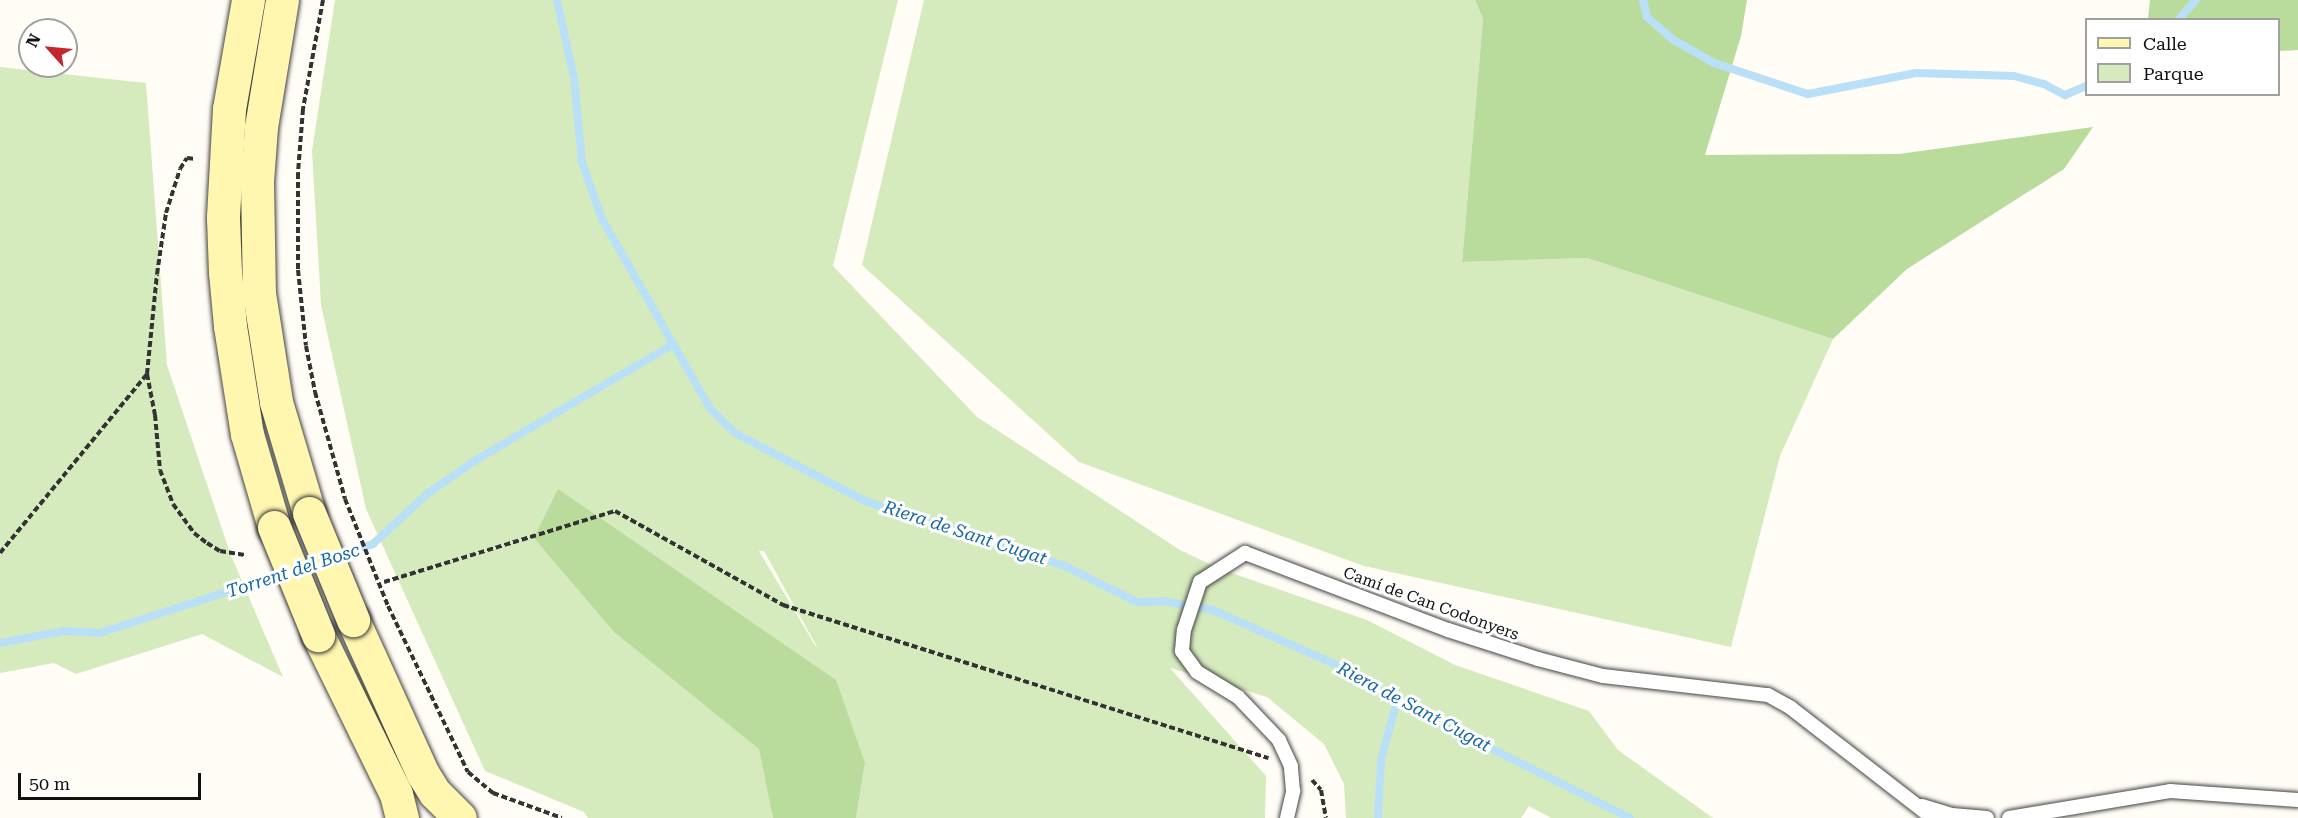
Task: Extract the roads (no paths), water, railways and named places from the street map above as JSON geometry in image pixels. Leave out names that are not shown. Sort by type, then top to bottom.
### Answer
[{"type":"main road","points":[[248,0],[228,130],[223,218],[230,326],[247,434],[274,527],[318,635],[396,795],[402,818]]},
{"type":"main road","points":[[282,0],[261,127],[257,204],[259,293],[276,402],[309,513],[352,620],[423,774],[435,794],[460,818]]},
{"type":"lane","name":"Camí de Can Codonyers","points":[[1287,818],[1293,791],[1291,766],[1279,740],[1238,696],[1197,672],[1182,651],[1184,630],[1200,582],[1245,553],[1448,630],[1538,659],[1603,676],[1768,695],[1791,708],[1911,803]]},
{"type":"lane","points":[[2009,818],[2170,791],[2298,800]]},
{"type":"lane","points":[[1911,803],[1933,818]]},
{"type":"lane","points":[[1911,803],[1952,815],[1987,818]]},
{"type":"waterway","name":"Riera de Sant Cugat","points":[[557,0],[574,78],[582,162],[602,219],[710,408],[735,433],[865,501],[1065,566],[1137,602],[1162,601],[1213,610],[1341,667],[1397,701],[1630,818]]},
{"type":"waterway","points":[[1643,0],[1647,17],[1672,39],[1714,63],[1808,94],[1916,73],[2014,76],[2044,84],[2065,95],[2085,86]]},
{"type":"waterway","points":[[2180,18],[2196,0]]},
{"type":"waterway","name":"Torrent del Bosc","points":[[336,556],[373,544],[427,494],[476,460],[674,344]]},
{"type":"waterway","name":"Torrent del Bosc","points":[[0,643],[64,631],[100,633],[285,573]]},
{"type":"waterway","points":[[1378,818],[1381,760],[1397,701]]}]
